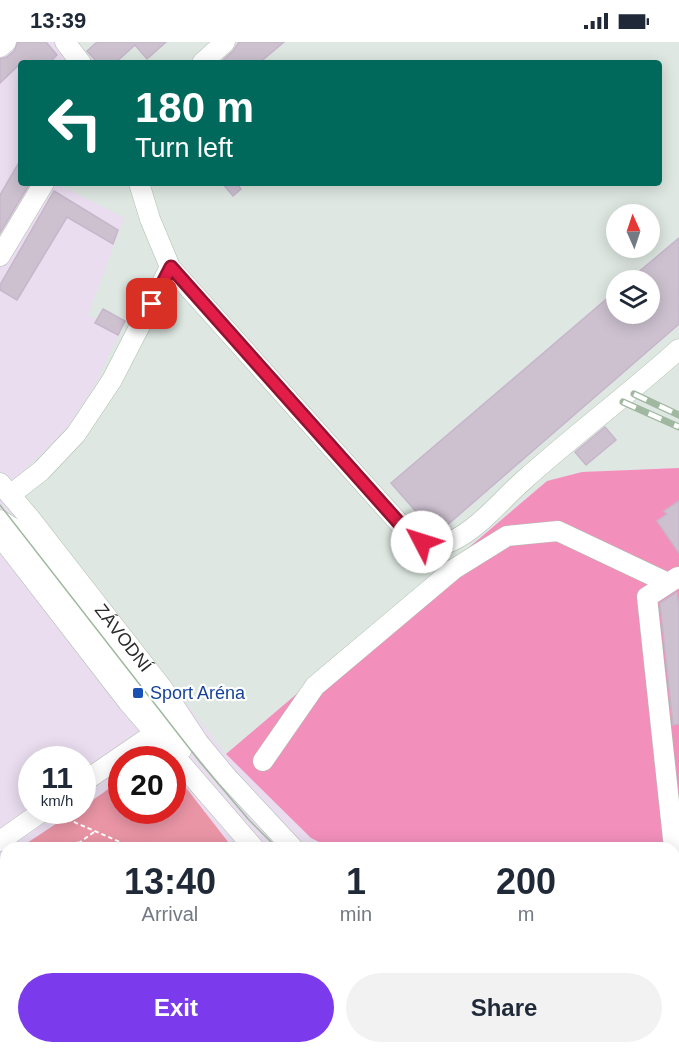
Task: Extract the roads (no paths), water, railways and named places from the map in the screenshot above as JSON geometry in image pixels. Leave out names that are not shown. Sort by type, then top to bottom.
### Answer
[{"type":"street","points":[[0,47],[6,42]]},
{"type":"street","points":[[205,60],[225,42]]},
{"type":"street","points":[[69,43],[79,60]]},
{"type":"street","points":[[0,256],[42,186]]},
{"type":"street","points":[[141,186],[150,219],[171,267],[408,533],[422,542],[442,545],[451,542],[476,525],[525,479],[679,349]]},
{"type":"street","points":[[4,487],[41,471],[76,435],[112,380],[171,267]]},
{"type":"street","name":"ZÁVODNÍ","points":[[4,487],[5,529],[121,693],[161,729],[213,800],[249,842]]},
{"type":"street","name":"ZÁVODNÍ","points":[[4,487],[163,689],[198,742],[287,842]]},
{"type":"street","points":[[263,761],[315,686],[454,569],[507,536],[558,531],[674,579]]},
{"type":"street","points":[[673,842],[647,597],[674,579]]},
{"type":"street","points":[[96,773],[161,729],[236,787]]},
{"type":"street","points":[[0,841],[28,824]]},
{"type":"tram line","points":[[0,505],[200,762],[249,820],[271,842]]},
{"type":"railway","points":[[634,394],[679,415]]},
{"type":"railway","points":[[623,402],[679,427]]},
{"type":"place","name":"Sport Aréna","points":[[138,693]]}]
